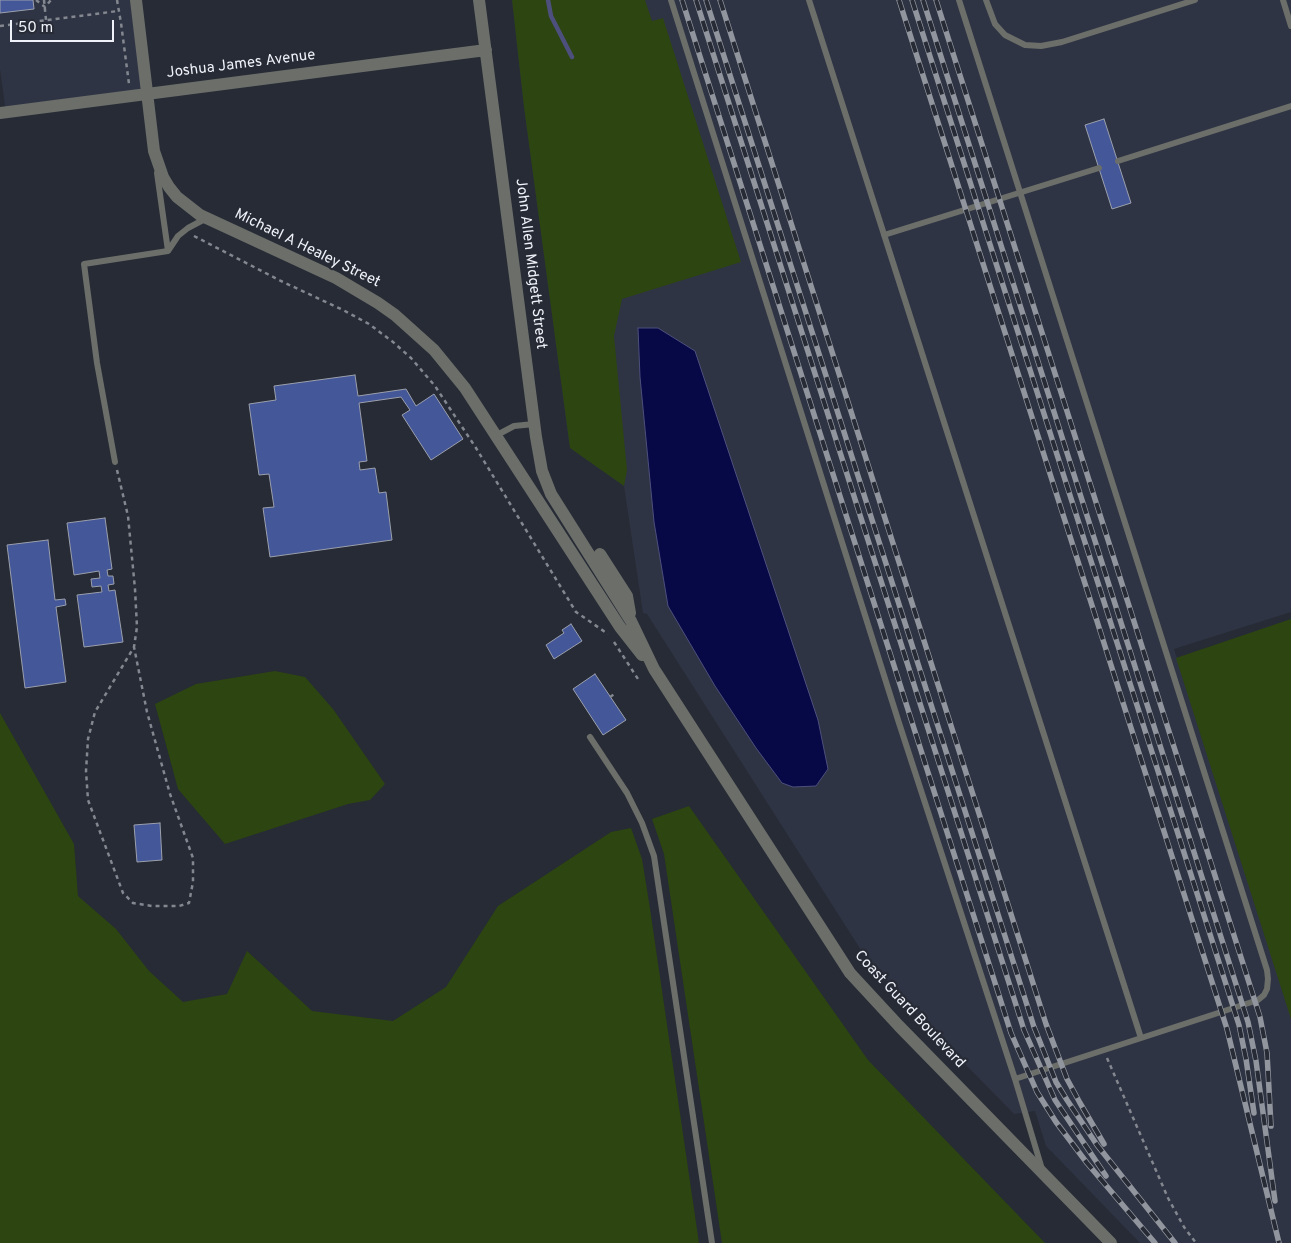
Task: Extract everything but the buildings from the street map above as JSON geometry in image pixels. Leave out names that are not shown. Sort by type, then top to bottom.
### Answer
[{"type":"street","name":"Michael A Healey Street","points":[[136,0],[154,151],[163,177],[169,187],[187,205],[207,218],[336,278],[372,299],[419,335],[449,367],[497,435],[614,630]]},
{"type":"street","name":"John Allen Midgett Street","points":[[479,0],[539,459],[551,494],[632,621]]},
{"type":"street","name":"Joshua James Avenue","points":[[0,113],[486,50]]},
{"type":"street","name":"Coast Guard Boulevard","points":[[632,621],[654,669],[850,973],[899,1026],[1111,1243]]},
{"type":"street","name":"Coast Guard Boulevard","points":[[614,630],[654,669]]},
{"type":"lane","points":[[670,0],[902,733],[1015,1078],[1044,1174]]},
{"type":"lane","points":[[809,0],[1141,1038]]},
{"type":"lane","points":[[959,0],[1267,970],[1268,979],[1264,995],[1258,1000],[1015,1078]]},
{"type":"lane","points":[[986,0],[995,24],[1005,34],[1025,45],[1041,46],[1062,42],[1195,0]]},
{"type":"lane","points":[[1283,0],[1291,26]]},
{"type":"lane","points":[[1118,162],[1291,106]]},
{"type":"lane","points":[[154,151],[168,251]]},
{"type":"lane","points":[[884,236],[1099,168]]},
{"type":"lane","points":[[115,462],[98,373],[84,264],[168,251],[178,236],[207,218]]},
{"type":"lane","points":[[497,435],[514,426],[534,424]]},
{"type":"lane","points":[[590,737],[627,793],[642,823],[654,856],[712,1243]]},
{"type":"path","points":[[36,0],[45,7]]},
{"type":"path","points":[[44,0],[46,20]]},
{"type":"path","points":[[45,7],[51,0]]},
{"type":"path","points":[[117,0],[130,96]]},
{"type":"path","points":[[0,26],[118,11]]},
{"type":"path","points":[[184,232],[208,242],[281,281],[369,324],[411,358],[435,386],[476,448],[576,612],[614,630]]},
{"type":"path","points":[[115,462],[128,516],[136,589],[137,627],[134,647],[147,712],[170,794],[192,858],[193,882],[189,903],[179,906],[152,906],[134,903],[123,893],[88,800],[86,771],[88,739],[94,712],[134,647]]},
{"type":"path","points":[[613,641],[638,679]]},
{"type":"path","points":[[610,697],[616,693]]},
{"type":"path","points":[[1104,1050],[1168,1198],[1184,1227],[1196,1243]]},
{"type":"shaded area","points":[[0,0],[135,0],[147,97],[6,113],[0,69]]},
{"type":"shaded area","points":[[512,0],[1291,0],[1291,612],[1174,649],[1291,1016],[1291,1243],[1140,1243],[1046,1146],[1035,1111],[1014,1114],[918,1016],[866,958],[647,614],[643,613],[624,486],[570,448],[524,107]]},
{"type":"shaded area","points":[[638,328],[658,328],[695,351],[818,720],[828,769],[816,786],[793,787],[782,783],[756,748],[715,686],[668,606],[654,522],[640,377]]},
{"type":"green space","points":[[512,0],[645,0],[652,21],[663,18],[741,262],[622,299],[614,336],[627,470],[624,486],[570,448],[524,107]]},
{"type":"green space","points":[[1291,619],[1291,1019],[1176,658]]},
{"type":"green space","points":[[275,671],[305,677],[333,709],[385,784],[370,800],[348,804],[225,844],[178,789],[155,704],[196,684]]},
{"type":"green space","points":[[0,713],[74,844],[78,896],[116,929],[149,971],[183,1002],[227,994],[247,951],[312,1011],[393,1021],[446,987],[498,906],[611,832],[631,828],[642,859],[699,1243],[0,1243]]},
{"type":"green space","points":[[689,806],[868,1060],[1045,1243],[722,1243],[664,854],[652,819]]},
{"type":"waterway","points":[[548,0],[551,16],[572,57]]},
{"type":"railway","points":[[682,0],[1011,1033],[1037,1092],[1056,1122],[1087,1163],[1155,1243]]},
{"type":"railway","points":[[696,0],[1024,1030],[1055,1100],[1106,1176]]},
{"type":"railway","points":[[706,0],[1034,1027],[1056,1082],[1067,1100],[1097,1145],[1175,1243]]},
{"type":"railway","points":[[720,0],[1046,1024],[1067,1079],[1104,1144]]},
{"type":"railway","points":[[899,0],[1227,1029],[1279,1243]]},
{"type":"railway","points":[[912,0],[1239,1025],[1254,1113]]},
{"type":"railway","points":[[923,0],[1248,1022],[1256,1061],[1275,1201]]},
{"type":"railway","points":[[936,0],[1260,1017],[1267,1053],[1271,1126]]}]
